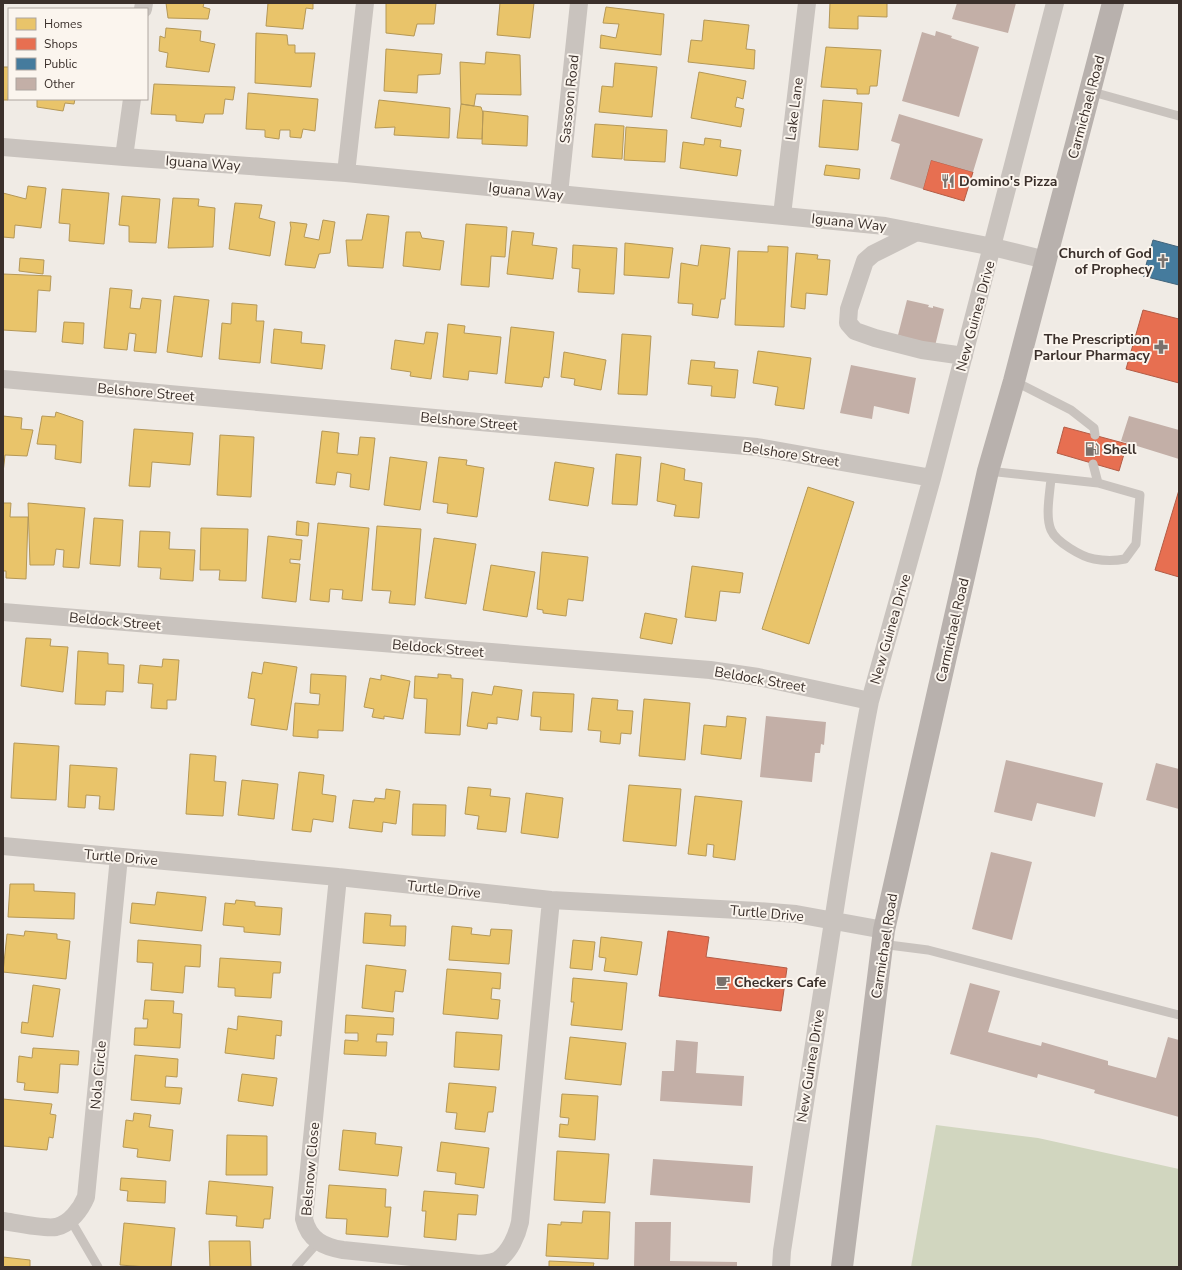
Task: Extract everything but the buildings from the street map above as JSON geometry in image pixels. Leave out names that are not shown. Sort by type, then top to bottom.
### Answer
[{"type":"main road","name":"Carmichael Road","points":[[842,1267],[883,937],[988,471],[1014,381],[1113,3]]},
{"type":"street","points":[[346,173],[365,3]]},
{"type":"street","name":"Sassoon Road","points":[[560,194],[579,3]]},
{"type":"street","name":"Lake Lane","points":[[782,215],[806,3]]},
{"type":"street","name":"New Guinea Drive","points":[[781,1267],[782,1251],[833,920],[863,734],[870,701],[932,478],[1056,3]]},
{"type":"street","points":[[124,158],[132,100]]},
{"type":"street","name":"Iguana Way","points":[[3,147],[124,158],[346,173],[885,226],[993,247],[1046,260]]},
{"type":"street","points":[[917,232],[873,254],[866,262],[849,309],[848,323],[855,331],[875,338],[922,350],[964,356]]},
{"type":"street","name":"Belshore Street","points":[[3,379],[757,447],[932,478]]},
{"type":"street","name":"Beldock Street","points":[[3,612],[710,670],[758,677],[870,701]]},
{"type":"street","name":"Turtle Drive","points":[[3,846],[338,877],[551,900],[796,914],[833,920],[883,937]]},
{"type":"street","name":"Nola Circle","points":[[70,1219],[80,1207],[87,1192],[119,857]]},
{"type":"street","name":"Belsnow Close","points":[[338,877],[304,1219],[308,1232],[311,1236],[331,1247],[343,1250],[480,1264],[501,1263],[516,1236],[520,1222],[551,900]]},
{"type":"street","points":[[3,1221],[56,1227],[70,1219]]},
{"type":"lane","points":[[1090,90],[1179,116]]},
{"type":"lane","points":[[1014,381],[1071,410],[1094,428],[1095,435]]},
{"type":"lane","points":[[1093,464],[1098,483]]},
{"type":"lane","points":[[988,471],[1098,483],[1140,495],[1136,544],[1125,559],[1114,561],[1093,559],[1064,545],[1051,531],[1048,517],[1051,478]]},
{"type":"lane","points":[[883,937],[1179,1015]]},
{"type":"lane","points":[[70,1219],[98,1267]]},
{"type":"lane","points":[[296,1267],[319,1241]]},
{"type":"green space","points":[[936,1125],[1038,1138],[1179,1169],[1179,1267],[911,1267]]},
{"type":"place","name":"Domino's Pizza","points":[[948,181]]},
{"type":"place","name":"Church of God of Prophecy","points":[[1163,261]]},
{"type":"place","name":"The Prescription Parlour Pharmacy","points":[[1161,347]]},
{"type":"place","name":"Shell","points":[[1092,449]]},
{"type":"place","name":"Checkers Cafe","points":[[723,982]]}]
